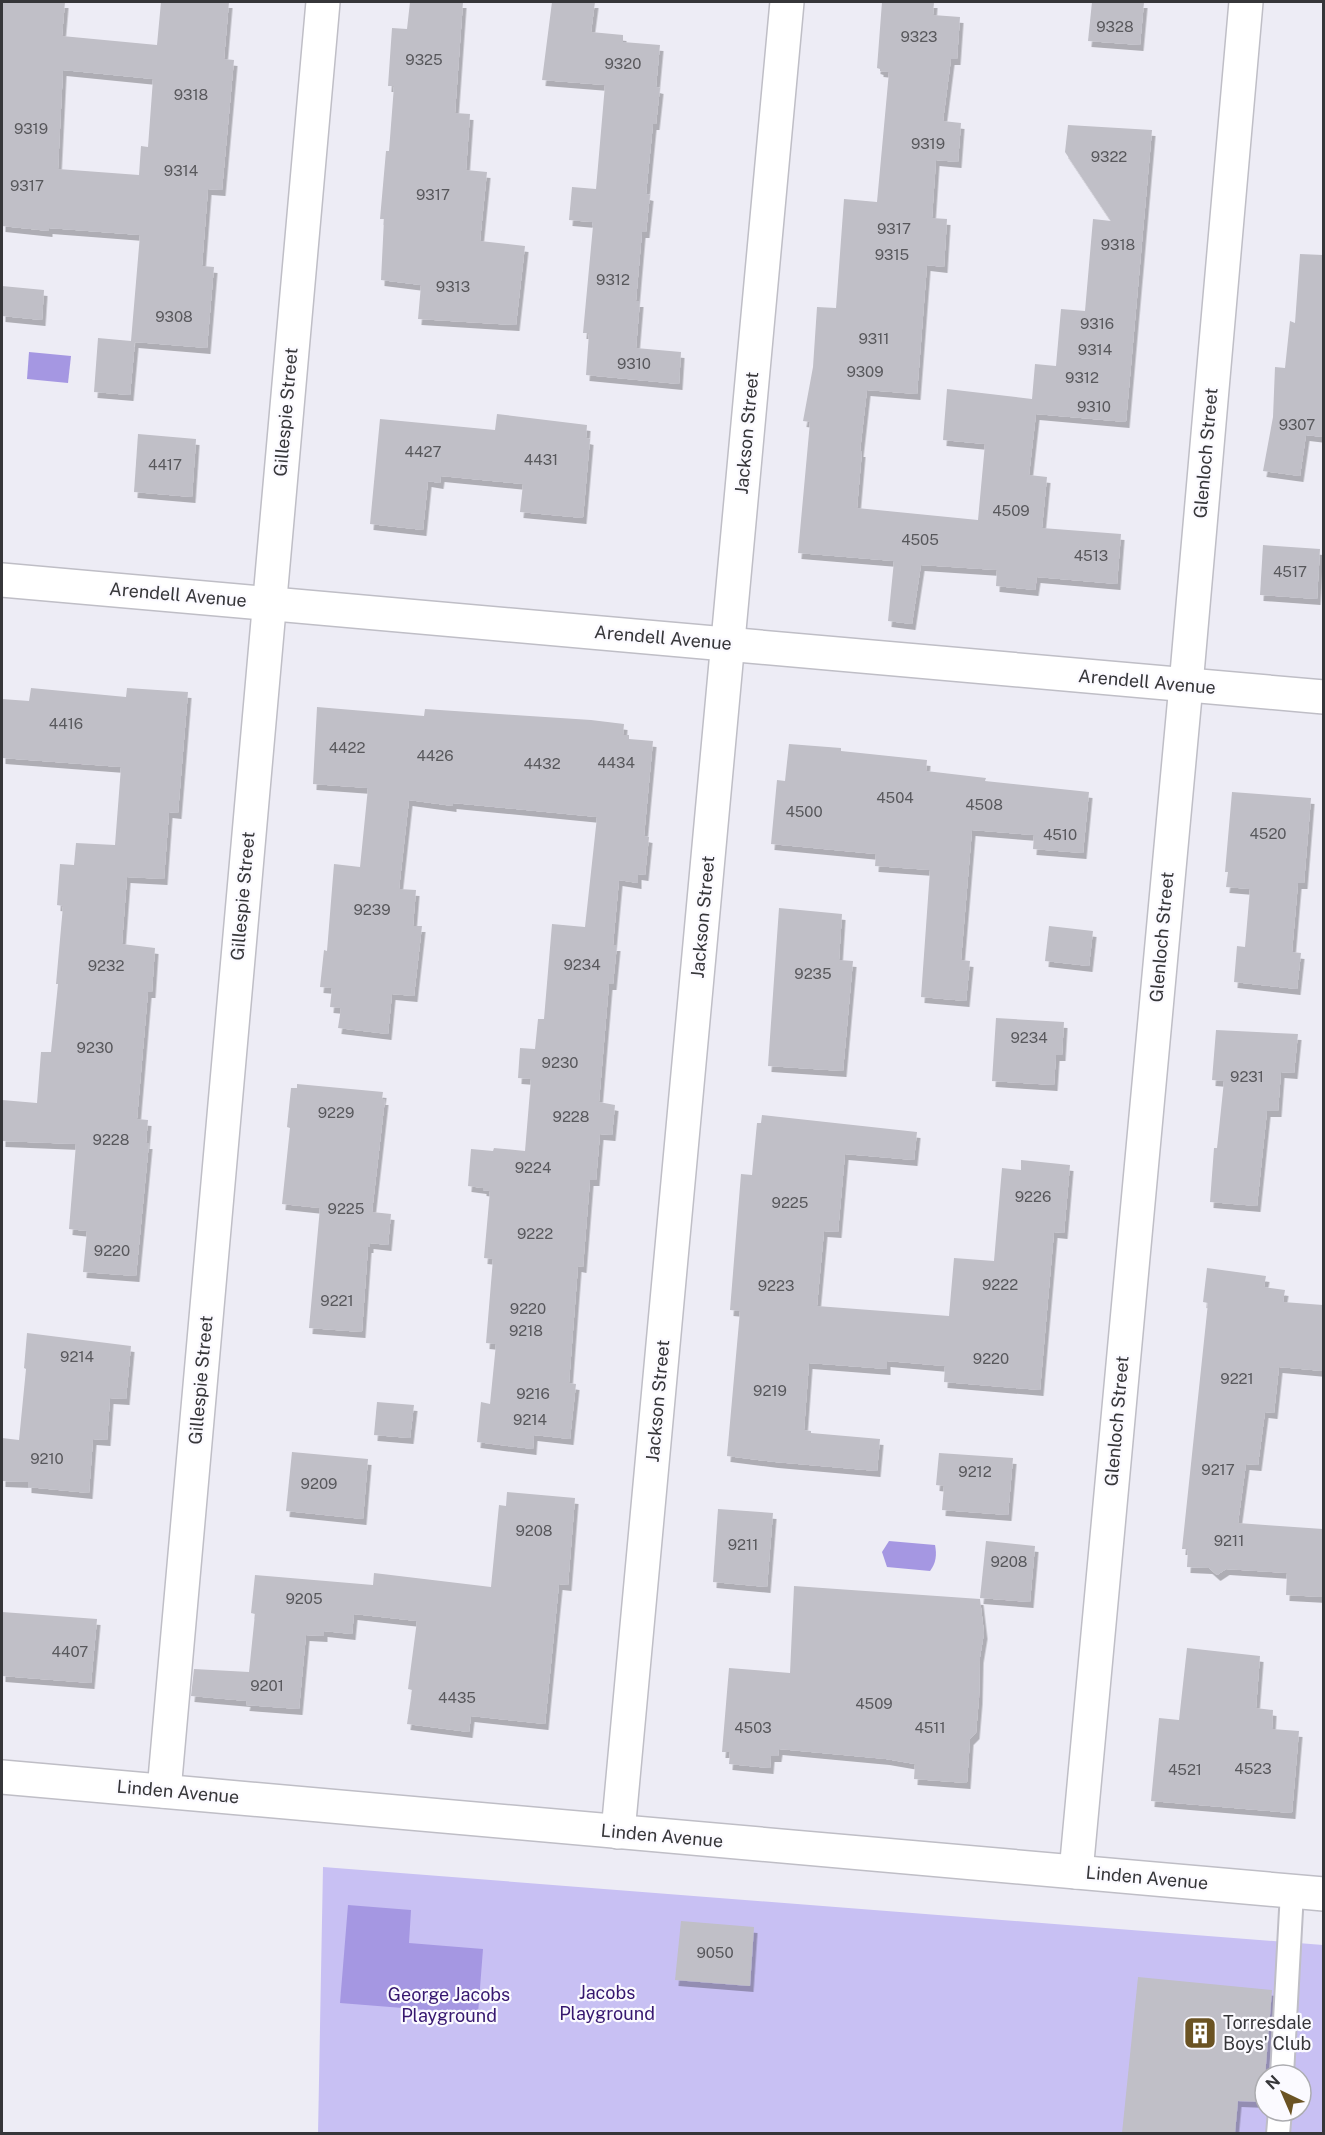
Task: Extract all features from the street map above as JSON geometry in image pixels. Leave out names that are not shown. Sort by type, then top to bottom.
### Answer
[{"type":"street","name":"Gillespie Street","points":[[164,1791],[323,2]]},
{"type":"street","name":"Jackson Street","points":[[618,1832],[787,2]]},
{"type":"street","name":"Glenloch Street","points":[[1076,1872],[1186,685],[1246,2]]},
{"type":"street","name":"Arendell Avenue","points":[[2,580],[1323,697]]},
{"type":"street","name":"Linden Avenue","points":[[2,1777],[1308,1893]]},
{"type":"lane","points":[[1284,2063],[1308,1893]]},
{"type":"green space","name":"George Jacobs Playground","points":[[323,1867],[1323,1945],[1323,2133],[318,2134]]},
{"type":"shaded area","points":[[29,352],[71,356],[68,383],[27,379]]},
{"type":"shaded area","points":[[889,1541],[935,1545],[934,1565],[930,1571],[887,1567],[882,1552]]},
{"type":"shaded area","points":[[348,1905],[411,1910],[409,1943],[483,1949],[478,2014],[340,2003]]},
{"type":"building","points":[[2,2],[65,2],[62,36],[157,45],[161,2],[229,2],[224,59],[234,60],[222,190],[208,189],[202,266],[214,267],[207,348],[135,342],[130,395],[94,392],[98,338],[131,341],[140,235],[49,228],[49,231],[2,226]],"holes":[[[63,70],[153,79],[148,147],[141,146],[139,175],[58,169]]]},
{"type":"building","points":[[410,2],[463,2],[455,113],[470,114],[466,170],[487,172],[480,241],[525,246],[516,325],[418,319],[421,285],[381,280],[384,219],[380,219],[386,151],[389,151],[394,86],[388,86],[392,28],[407,29]]},
{"type":"building","points":[[552,2],[595,2],[591,32],[623,35],[623,42],[660,45],[656,87],[660,88],[656,124],[653,124],[646,194],[650,195],[646,232],[642,232],[636,301],[640,301],[636,348],[681,352],[679,384],[586,375],[589,333],[583,333],[593,226],[592,222],[569,220],[572,187],[596,189],[605,85],[542,80]]},
{"type":"building","points":[[882,2],[934,2],[933,15],[960,17],[957,59],[951,59],[943,121],[961,123],[958,162],[936,160],[932,218],[947,219],[944,267],[927,265],[917,394],[867,390],[860,451],[862,451],[857,508],[978,520],[985,444],[943,440],[947,389],[1032,399],[1035,364],[1056,366],[1061,309],[1085,311],[1093,219],[1111,221],[1065,152],[1068,125],[1152,130],[1126,422],[1036,414],[1029,475],[1047,477],[1042,528],[1121,534],[1117,584],[1037,577],[1035,590],[996,586],[997,570],[921,565],[912,624],[888,621],[894,561],[798,553],[810,422],[803,421],[813,367],[817,307],[836,308],[844,199],[877,202],[889,72],[880,71],[877,68]]},
{"type":"building","points":[[1092,2],[1144,2],[1140,45],[1088,41]]},
{"type":"building","points":[[1300,254],[1323,255],[1323,437],[1306,435],[1300,476],[1263,471],[1273,417],[1275,367],[1285,368],[1290,321],[1295,323]]},
{"type":"building","points":[[2,286],[44,290],[42,320],[2,316]]},
{"type":"building","points":[[497,414],[587,425],[586,438],[590,439],[583,518],[520,512],[523,484],[441,476],[440,483],[428,481],[423,530],[370,524],[380,419],[495,430]]},
{"type":"building","points":[[138,434],[196,439],[192,497],[134,492]]},
{"type":"building","points":[[1263,545],[1320,549],[1317,599],[1260,595]]},
{"type":"building","points":[[31,688],[126,697],[127,688],[188,692],[178,813],[169,812],[164,879],[127,877],[122,944],[155,948],[152,992],[148,992],[137,1119],[148,1120],[146,1143],[149,1143],[136,1276],[83,1272],[87,1231],[69,1229],[76,1144],[2,1141],[2,1100],[37,1103],[41,1052],[51,1052],[63,906],[57,905],[60,864],[74,865],[76,843],[115,845],[121,767],[2,758],[2,699],[29,701]]},
{"type":"building","points":[[317,707],[424,716],[425,709],[591,720],[624,724],[623,735],[629,735],[629,739],[653,741],[644,836],[649,837],[645,875],[638,874],[638,883],[619,880],[613,945],[617,945],[613,984],[609,984],[599,1102],[615,1105],[612,1135],[600,1134],[596,1180],[590,1180],[583,1267],[578,1266],[569,1383],[576,1384],[570,1439],[534,1435],[533,1449],[477,1442],[481,1402],[490,1404],[496,1344],[486,1343],[493,1259],[484,1258],[490,1191],[468,1186],[471,1149],[493,1151],[494,1148],[525,1151],[531,1079],[518,1078],[520,1048],[535,1049],[538,1019],[544,1019],[552,924],[585,927],[597,817],[453,803],[453,806],[409,800],[399,889],[416,890],[413,926],[422,926],[414,996],[392,994],[388,1034],[338,1028],[341,1008],[330,1007],[332,988],[320,987],[324,950],[327,951],[334,864],[360,867],[368,788],[313,784]]},
{"type":"building","points":[[789,744],[841,748],[841,751],[927,760],[926,771],[986,778],[985,781],[1089,792],[1083,853],[1033,849],[1034,835],[972,830],[961,960],[970,961],[966,1001],[921,997],[930,870],[875,866],[876,854],[771,844],[777,780],[785,781]]},
{"type":"building","points":[[1232,792],[1311,798],[1304,883],[1298,883],[1292,952],[1301,953],[1297,989],[1234,982],[1237,946],[1245,947],[1250,889],[1226,887],[1228,872],[1225,872]]},
{"type":"building","points":[[779,908],[842,914],[839,960],[853,961],[843,1071],[768,1066]]},
{"type":"building","points":[[1049,926],[1093,931],[1089,966],[1045,961]]},
{"type":"building","points":[[996,1018],[1064,1022],[1062,1055],[1056,1055],[1054,1085],[992,1081]]},
{"type":"building","points":[[1216,1030],[1298,1034],[1294,1073],[1281,1072],[1278,1111],[1267,1111],[1257,1206],[1210,1202],[1214,1148],[1217,1148],[1224,1081],[1212,1080]]},
{"type":"building","points":[[297,1084],[383,1092],[382,1099],[385,1099],[372,1212],[391,1214],[388,1245],[370,1243],[368,1247],[362,1332],[309,1328],[320,1208],[282,1204],[290,1128],[287,1127],[291,1088],[297,1088]]},
{"type":"building","points":[[762,1115],[917,1132],[914,1160],[845,1154],[838,1232],[824,1231],[817,1306],[949,1316],[954,1258],[994,1261],[1002,1168],[1021,1170],[1021,1160],[1070,1165],[1064,1233],[1054,1232],[1040,1390],[944,1382],[945,1366],[887,1361],[887,1369],[809,1363],[804,1430],[811,1431],[811,1433],[880,1439],[877,1471],[727,1456],[740,1311],[730,1310],[741,1174],[752,1175],[757,1123],[761,1123]]},
{"type":"building","points":[[1207,1268],[1266,1276],[1264,1287],[1285,1290],[1283,1302],[1323,1305],[1323,1371],[1279,1367],[1274,1413],[1265,1412],[1258,1465],[1246,1464],[1238,1523],[1323,1529],[1323,1597],[1286,1595],[1287,1573],[1226,1569],[1217,1575],[1209,1568],[1187,1567],[1188,1549],[1182,1549],[1208,1303],[1203,1302]]},
{"type":"building","points":[[27,1333],[131,1346],[126,1399],[110,1398],[107,1440],[93,1439],[89,1493],[28,1487],[28,1482],[2,1481],[2,1438],[19,1440]]},
{"type":"building","points":[[377,1402],[414,1405],[410,1438],[374,1435]]},
{"type":"building","points":[[292,1452],[368,1459],[363,1519],[286,1511]]},
{"type":"building","points":[[939,1453],[1013,1458],[1008,1515],[942,1510],[944,1486],[936,1485]]},
{"type":"building","points":[[507,1492],[575,1498],[568,1585],[559,1584],[545,1724],[471,1716],[469,1732],[407,1724],[412,1690],[408,1689],[417,1621],[354,1614],[352,1634],[324,1631],[324,1636],[306,1635],[299,1709],[246,1705],[247,1701],[191,1696],[194,1669],[249,1672],[255,1614],[251,1613],[255,1575],[373,1585],[374,1573],[491,1587],[499,1505],[506,1506]]},
{"type":"building","points":[[718,1509],[773,1513],[767,1587],[713,1582]]},
{"type":"building","points":[[986,1541],[1035,1546],[1030,1602],[980,1598]]},
{"type":"building","points":[[794,1586],[980,1599],[984,1633],[980,1657],[976,1733],[970,1739],[967,1783],[914,1779],[915,1764],[779,1749],[778,1756],[771,1756],[770,1768],[729,1764],[730,1752],[722,1752],[729,1668],[790,1673]]},
{"type":"building","points":[[2,1612],[97,1619],[91,1683],[2,1676]]},
{"type":"building","points":[[1187,1648],[1260,1656],[1256,1708],[1273,1710],[1272,1729],[1299,1731],[1292,1813],[1151,1801],[1159,1718],[1179,1720]]},
{"type":"building","points":[[681,1921],[754,1927],[750,1986],[675,1980]]},
{"type":"building","name":"Torresdale Boys' Club","points":[[1138,1977],[1272,1990],[1266,2063],[1253,2063],[1253,2102],[1238,2101],[1235,2133],[1122,2133]]},
{"type":"place","name":"Torresdale Boys' Club","points":[[1200,2033]]},
{"type":"park label","name":"Jacobs Playground","points":[[607,2003]]}]
